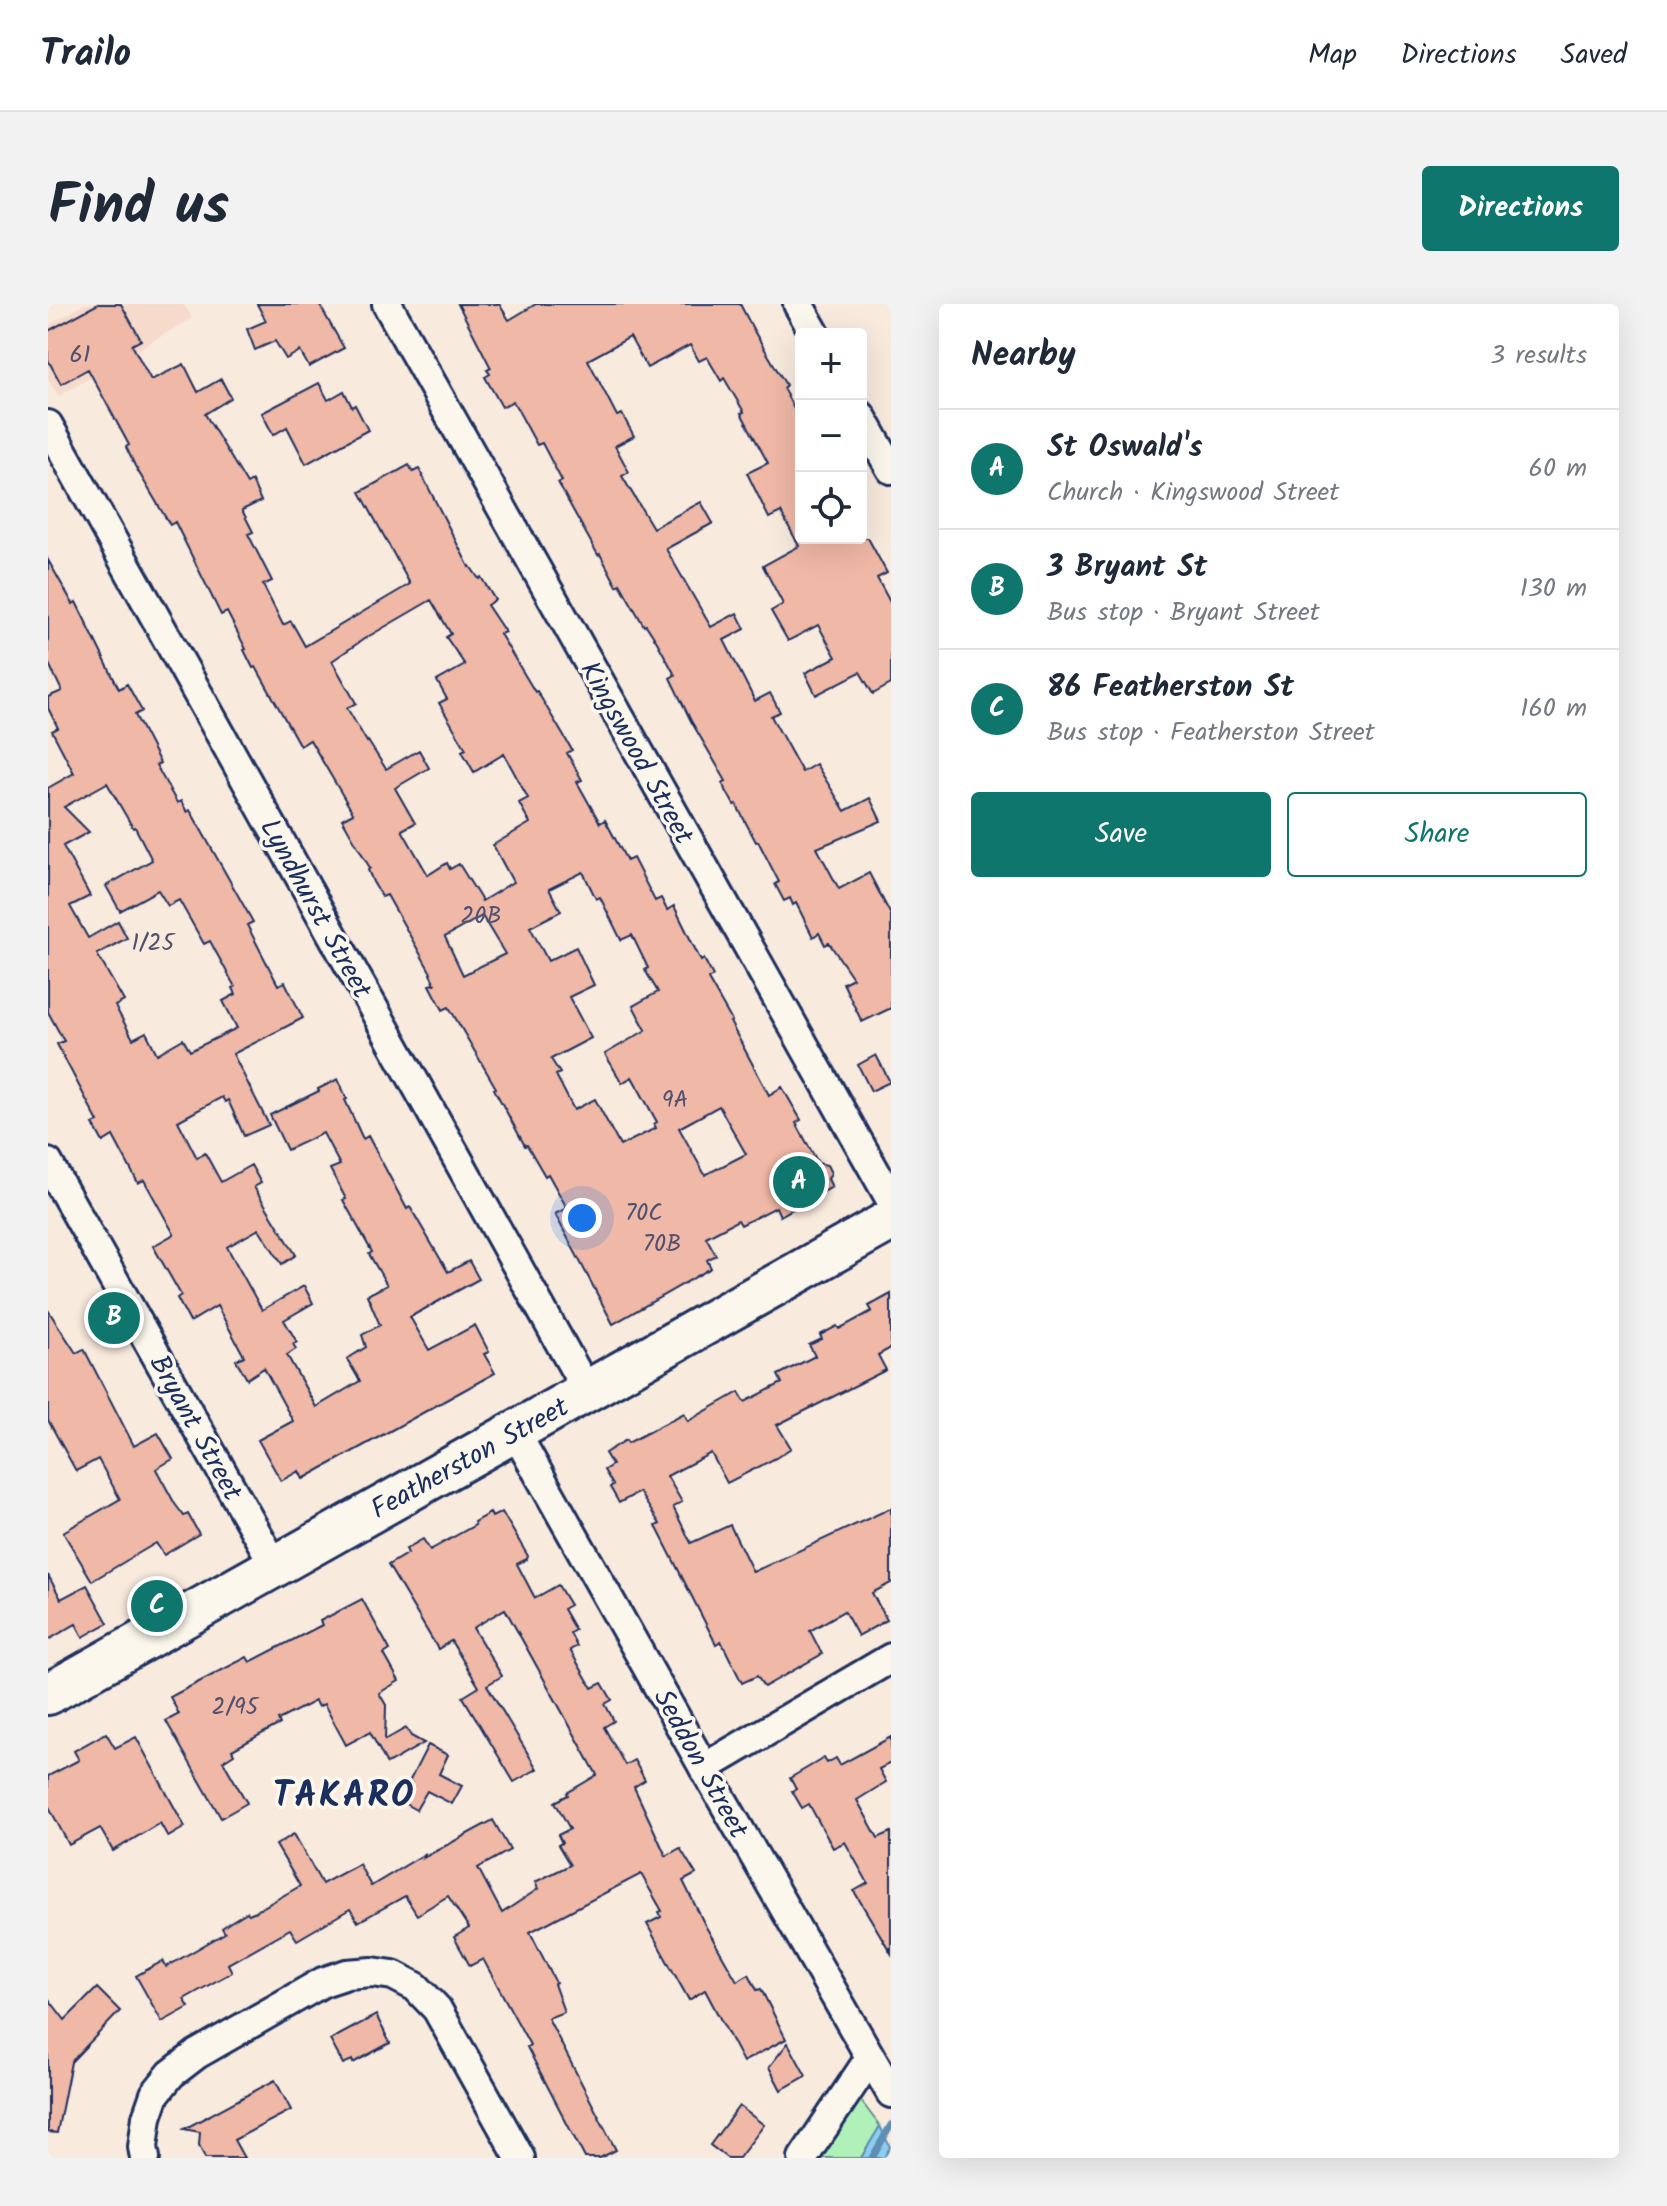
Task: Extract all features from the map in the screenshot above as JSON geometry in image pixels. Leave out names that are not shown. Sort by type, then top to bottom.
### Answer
[{"type":"main road","name":"Featherston Street","points":[[48,1694],[891,1220]]},
{"type":"street","name":"Kingswood Street","points":[[387,304],[891,1200]]},
{"type":"street","points":[[798,304],[812,328]]},
{"type":"street","name":"Lyndhurst Street","points":[[48,425],[587,1391]]},
{"type":"street","points":[[867,427],[891,469]]},
{"type":"street","name":"Bryant Street","points":[[48,1163],[275,1566]]},
{"type":"street","name":"Seddon Street","points":[[515,1432],[891,2093]]},
{"type":"street","points":[[704,1768],[891,1658]]},
{"type":"street","points":[[145,2158],[143,2147],[147,2117],[155,2094],[171,2074],[197,2054],[323,1982],[347,1974],[372,1972],[393,1975],[416,1987],[437,2009],[520,2158]]},
{"type":"street","points":[[803,2158],[870,2058]]},
{"type":"shaded area","points":[[85,304],[184,304],[192,318],[59,396],[48,380],[48,325]]},
{"type":"green space","points":[[855,2093],[880,2126],[861,2158],[808,2158]]},
{"type":"water","points":[[880,2126],[890,2147],[884,2158],[861,2158]]},
{"type":"building","points":[[98,304],[121,304],[141,340],[132,345],[151,380],[184,364],[198,392],[221,379],[231,398],[205,414],[247,484],[252,481],[261,501],[242,510],[253,532],[248,534],[272,581],[263,585],[283,625],[291,621],[305,646],[410,584],[360,492],[409,465],[413,472],[419,469],[469,567],[479,579],[481,577],[495,600],[487,605],[505,632],[500,634],[572,750],[567,753],[582,780],[577,782],[600,823],[605,820],[627,861],[633,858],[655,901],[661,898],[667,910],[674,906],[701,961],[704,959],[713,976],[708,979],[769,1095],[782,1087],[801,1120],[796,1123],[818,1163],[827,1165],[831,1173],[828,1179],[832,1187],[780,1216],[776,1207],[741,1225],[738,1220],[706,1237],[716,1255],[707,1260],[711,1268],[613,1324],[555,1214],[567,1208],[548,1174],[545,1176],[525,1146],[449,1007],[443,1010],[430,985],[435,984],[431,973],[387,895],[382,897],[373,882],[370,868],[342,819],[353,813],[310,740],[300,746],[256,667],[253,668],[227,612],[221,615],[175,522],[170,525],[135,466],[126,447],[129,445],[88,369],[61,384],[48,360],[48,331]],"holes":[[[431,600],[451,634],[446,637],[465,665],[437,681],[447,699],[439,703],[466,749],[462,751],[474,772],[504,754],[528,798],[519,803],[530,823],[493,845],[513,882],[482,901],[459,864],[450,869],[447,863],[428,875],[402,830],[415,823],[395,788],[429,768],[419,750],[386,769],[347,708],[356,703],[332,661]],[[583,872],[596,899],[600,897],[621,940],[632,935],[648,968],[645,970],[658,992],[633,1006],[646,1030],[605,1054],[622,1083],[632,1077],[657,1122],[654,1124],[656,1128],[620,1146],[595,1099],[574,1110],[556,1075],[560,1073],[551,1059],[591,1038],[569,997],[594,985],[576,947],[548,961],[530,927],[561,911],[549,889]],[[482,916],[505,954],[463,975],[445,937]],[[719,1106],[746,1154],[705,1175],[679,1128]]]},
{"type":"building","points":[[257,304],[319,304],[344,348],[309,367],[300,351],[286,359],[275,341],[255,350],[247,329],[266,321]]},
{"type":"building","points":[[458,304],[499,304],[509,320],[536,304],[740,304],[786,385],[783,388],[795,411],[795,538],[781,512],[769,518],[747,473],[768,463],[741,413],[744,412],[707,357],[699,361],[690,345],[647,368],[630,337],[588,360],[617,416],[622,414],[634,436],[615,446],[629,472],[622,476],[653,528],[701,502],[713,523],[666,549],[711,627],[737,613],[745,629],[724,640],[755,701],[770,693],[780,712],[771,716],[802,772],[816,764],[845,811],[870,798],[881,821],[817,848],[839,889],[869,873],[891,915],[891,1008],[862,1022],[843,983],[853,978],[829,943],[825,945],[819,933],[813,937],[796,903],[793,905],[790,898],[784,901],[775,884],[779,882],[758,841],[734,805],[722,783],[726,781],[691,721],[670,678],[675,675],[657,642],[598,555],[558,483],[562,481],[542,443],[537,445],[513,401],[502,407],[485,377],[490,374],[487,370],[491,368]]},
{"type":"building","points":[[319,383],[328,400],[344,391],[368,430],[306,464],[287,427],[273,435],[262,413]]},
{"type":"building","points":[[868,538],[887,573],[877,578],[891,604],[891,684],[873,694],[860,672],[816,695],[805,673],[836,657],[818,625],[788,641],[771,611],[783,604],[763,566],[799,546],[867,544]]},
{"type":"building","points":[[48,560],[73,604],[76,602],[119,689],[127,684],[142,711],[135,715],[160,763],[156,765],[177,803],[181,801],[187,812],[190,810],[253,922],[247,925],[278,985],[285,982],[303,1018],[233,1054],[269,1125],[244,1136],[228,1100],[225,1102],[222,1097],[178,1121],[197,1158],[205,1153],[221,1182],[251,1165],[261,1183],[254,1187],[296,1255],[282,1264],[259,1229],[227,1247],[262,1310],[304,1286],[313,1303],[284,1320],[297,1342],[293,1344],[296,1349],[287,1355],[316,1407],[360,1381],[347,1359],[366,1347],[362,1335],[380,1325],[367,1295],[387,1285],[343,1200],[346,1199],[330,1169],[340,1165],[323,1133],[287,1150],[270,1115],[338,1079],[363,1139],[368,1136],[407,1209],[410,1207],[448,1272],[469,1261],[479,1279],[410,1317],[429,1350],[475,1325],[489,1352],[484,1354],[495,1373],[303,1479],[299,1471],[281,1481],[258,1440],[293,1421],[264,1368],[247,1379],[236,1360],[244,1356],[217,1306],[190,1322],[177,1298],[181,1295],[153,1246],[174,1234],[144,1180],[138,1183],[113,1136],[103,1142],[93,1124],[98,1122],[57,1044],[64,1041],[48,1012],[48,788],[74,773],[52,731],[58,728],[48,708],[48,697],[62,691],[48,662]],"holes":[[[107,783],[152,860],[106,886],[120,911],[158,890],[168,906],[179,900],[204,944],[210,941],[235,987],[236,994],[223,1001],[237,1028],[190,1051],[183,1039],[157,1054],[146,1032],[133,1039],[115,1006],[124,1001],[97,954],[127,938],[118,921],[88,938],[70,906],[90,896],[63,846],[89,832],[64,807]]]},
{"type":"building","points":[[876,1055],[890,1082],[871,1091],[858,1065]]},
{"type":"building","points":[[891,1294],[891,1348],[878,1355],[886,1370],[777,1425],[791,1448],[727,1483],[711,1453],[667,1476],[682,1502],[673,1507],[691,1543],[730,1525],[753,1572],[891,1508],[891,1583],[872,1593],[887,1620],[858,1636],[844,1611],[810,1631],[822,1654],[764,1687],[757,1676],[742,1683],[721,1641],[716,1644],[656,1526],[660,1524],[639,1492],[619,1503],[604,1470],[612,1465],[605,1453],[684,1413],[688,1421],[739,1392],[745,1402],[782,1383],[778,1375],[815,1356],[809,1345],[822,1339],[820,1335],[837,1326],[839,1329],[872,1311],[869,1306]]},
{"type":"building","points":[[48,1310],[76,1353],[84,1349],[134,1446],[158,1433],[173,1459],[156,1469],[175,1504],[184,1516],[188,1514],[199,1534],[164,1555],[156,1543],[92,1581],[63,1532],[120,1499],[98,1459],[76,1471],[48,1420]]},
{"type":"building","points":[[502,1512],[528,1556],[517,1564],[535,1598],[558,1585],[570,1605],[563,1609],[575,1630],[570,1633],[577,1646],[570,1650],[592,1688],[602,1683],[612,1700],[605,1704],[614,1721],[604,1727],[625,1765],[634,1760],[645,1780],[634,1787],[666,1856],[680,1848],[696,1874],[683,1881],[706,1927],[737,1981],[749,1974],[757,1990],[761,1989],[786,2039],[743,2062],[705,1990],[689,2000],[661,1950],[647,1924],[661,1917],[659,1912],[662,1911],[641,1874],[530,1932],[556,1983],[564,2012],[548,2018],[616,2150],[600,2158],[585,2158],[527,2047],[530,2045],[483,1959],[470,1966],[454,1937],[469,1928],[448,1896],[417,1915],[405,1896],[358,1922],[350,1909],[297,1940],[290,1929],[228,1964],[232,1972],[184,1999],[189,2007],[162,2022],[136,1976],[163,1961],[166,1967],[225,1933],[222,1928],[247,1912],[258,1910],[300,1886],[276,1845],[294,1834],[322,1884],[359,1864],[371,1886],[426,1853],[423,1858],[493,1820],[510,1850],[478,1868],[502,1913],[538,1889],[535,1882],[570,1865],[558,1845],[562,1843],[558,1835],[570,1829],[555,1802],[597,1775],[505,1609],[473,1628],[502,1676],[487,1685],[537,1769],[514,1782],[463,1697],[479,1687],[451,1641],[438,1649],[388,1565],[423,1539],[430,1550],[490,1513],[492,1517]]},
{"type":"building","points":[[48,1575],[61,1599],[87,1585],[108,1623],[83,1637],[76,1624],[48,1640]]},
{"type":"building","points":[[362,1599],[390,1650],[384,1654],[399,1681],[379,1693],[386,1705],[385,1740],[406,1728],[411,1736],[424,1743],[387,1764],[370,1732],[346,1745],[324,1704],[318,1707],[315,1701],[278,1720],[280,1724],[232,1750],[234,1754],[223,1761],[247,1803],[221,1818],[166,1721],[179,1714],[170,1697],[247,1657],[250,1662],[322,1625],[320,1621]]},
{"type":"building","points":[[106,1733],[115,1748],[136,1737],[185,1827],[168,1837],[160,1823],[113,1851],[100,1828],[69,1845],[48,1805],[48,1776],[79,1760],[74,1751]]},
{"type":"building","points":[[891,1737],[891,1763],[879,1769],[886,1782],[857,1800],[878,1838],[891,1832],[891,1953],[854,1891],[868,1883],[845,1842],[833,1848],[809,1804],[802,1808],[792,1791],[796,1789],[790,1778],[824,1758],[827,1763],[836,1758],[840,1765]]},
{"type":"building","points":[[428,1745],[448,1755],[439,1774],[462,1786],[452,1804],[427,1791],[416,1810],[400,1801]]},
{"type":"building","points":[[97,1988],[120,2011],[71,2062],[57,2133],[48,2132],[48,1998],[65,2020]]},
{"type":"building","points":[[376,2015],[390,2043],[353,2063],[352,2060],[343,2064],[330,2040]]},
{"type":"building","points":[[788,2043],[806,2076],[781,2090],[769,2067]]},
{"type":"building","points":[[275,2080],[291,2110],[234,2140],[244,2158],[205,2158],[199,2145],[200,2132],[184,2129]]},
{"type":"building","points":[[739,2106],[764,2125],[739,2158],[727,2158],[710,2145]]},
{"type":"waterway","points":[[872,2158],[891,2125]]},
{"type":"place","name":"St Oswald's","points":[[799,1182]]},
{"type":"place","name":"3 Bryant St","points":[[114,1318]]},
{"type":"place","name":"86 Featherston St","points":[[157,1606]]},
{"type":"district","name":"TAKARO","points":[[344,1793]]}]
